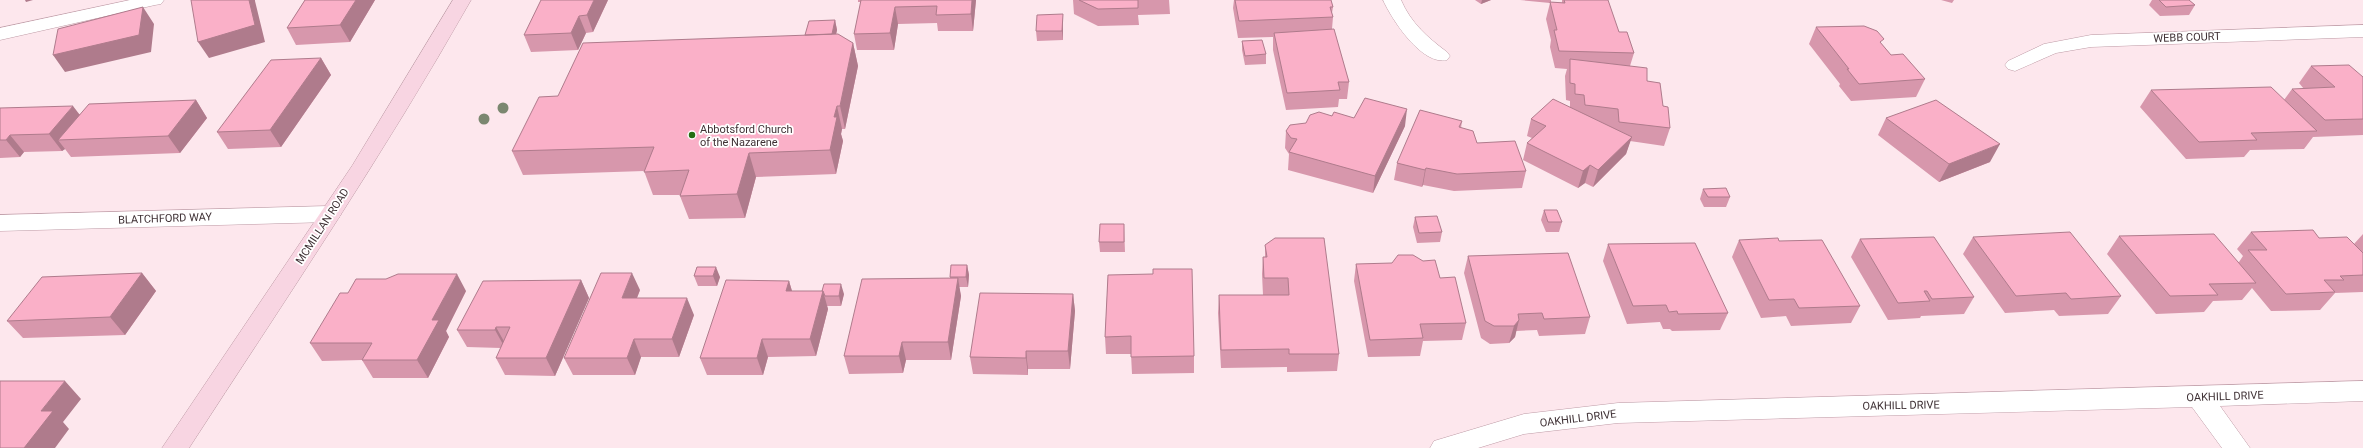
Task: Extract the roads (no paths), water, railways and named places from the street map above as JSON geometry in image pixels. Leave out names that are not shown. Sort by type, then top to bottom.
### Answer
[{"type":"street","points":[[0,34],[155,0]]},
{"type":"street","name":"MCMILLAN ROAD","points":[[175,448],[330,214],[425,66],[462,0]]},
{"type":"street","points":[[1392,0],[1399,18],[1412,34],[1440,56]]},
{"type":"street","name":"WEBB COURT","points":[[2014,65],[2050,48],[2091,41],[2363,31]]},
{"type":"street","name":"BLATCHFORD WAY","points":[[0,223],[330,214]]},
{"type":"street","name":"OAKHILL DRIVE","points":[[1444,448],[1524,424],[1618,412],[2199,398],[2363,391]]},
{"type":"street","points":[[2199,398],[2237,448]]},
{"type":"place","name":"Abbotsford Church of the Nazarene","points":[[692,135]]}]
